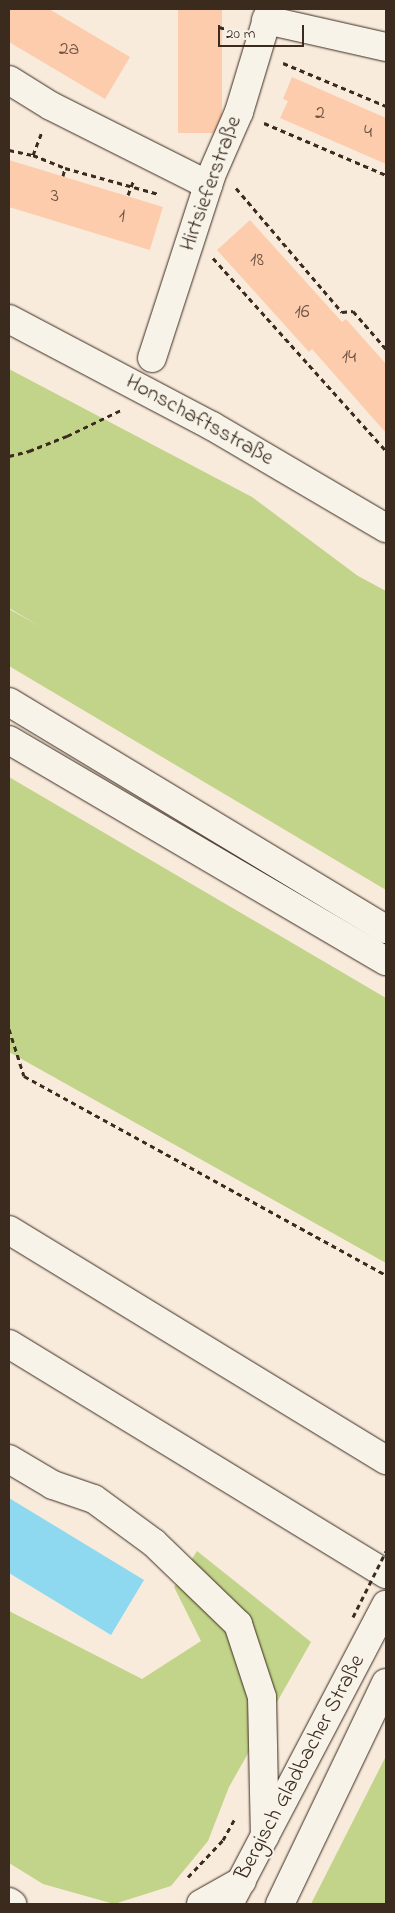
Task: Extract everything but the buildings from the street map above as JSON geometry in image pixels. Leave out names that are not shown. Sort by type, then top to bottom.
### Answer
[{"type":"main road","points":[[268,14],[386,47]]},
{"type":"main road","name":"Hirtsieferstraße","points":[[152,358],[207,189],[239,112],[268,14]]},
{"type":"main road","points":[[9,80],[51,106],[207,189]]},
{"type":"main road","name":"Honschaftsstraße","points":[[9,319],[212,426],[386,528]]},
{"type":"main road","points":[[9,702],[386,929]]},
{"type":"main road","points":[[9,740],[386,961]]},
{"type":"main road","points":[[9,1230],[386,1460]]},
{"type":"main road","points":[[9,1344],[386,1574]]},
{"type":"main road","points":[[9,1459],[53,1485],[94,1499],[154,1543],[238,1624],[262,1697],[265,1836]]},
{"type":"main road","name":"Bergisch Gladbacher Straße","points":[[229,1904],[265,1836],[363,1624],[386,1604]]},
{"type":"main road","name":"Bergisch Gladbacher Straße","points":[[280,1904],[386,1683]]},
{"type":"main road","points":[[201,1904],[242,1881]]},
{"type":"path","points":[[257,52],[386,106]]},
{"type":"path","points":[[239,112],[386,175]]},
{"type":"path","points":[[9,150],[34,155],[65,168],[131,187],[207,189],[234,186],[342,312],[353,311],[386,350]]},
{"type":"path","points":[[62,176],[65,168]]},
{"type":"path","points":[[128,195],[131,187]]},
{"type":"path","points":[[192,232],[386,451]]},
{"type":"path","points":[[9,456],[29,451],[67,436],[122,409],[135,384]]},
{"type":"path","points":[[9,1029],[24,1076],[386,1275]]},
{"type":"path","points":[[363,1624],[386,1551]]},
{"type":"green space","points":[[9,369],[252,497],[358,576],[386,591],[386,890],[9,666],[9,609],[41,627],[9,608]]},
{"type":"green space","points":[[9,777],[386,998],[386,1263],[9,1052]]},
{"type":"green space","points":[[197,1551],[311,1642],[229,1787],[208,1841],[171,1886],[114,1904],[43,1884],[9,1863],[9,1611],[142,1679],[201,1641],[174,1587]]},
{"type":"green space","points":[[386,1756],[386,1904],[311,1904]]},
{"type":"water","points":[[9,1498],[144,1580],[111,1635],[9,1573]]}]
